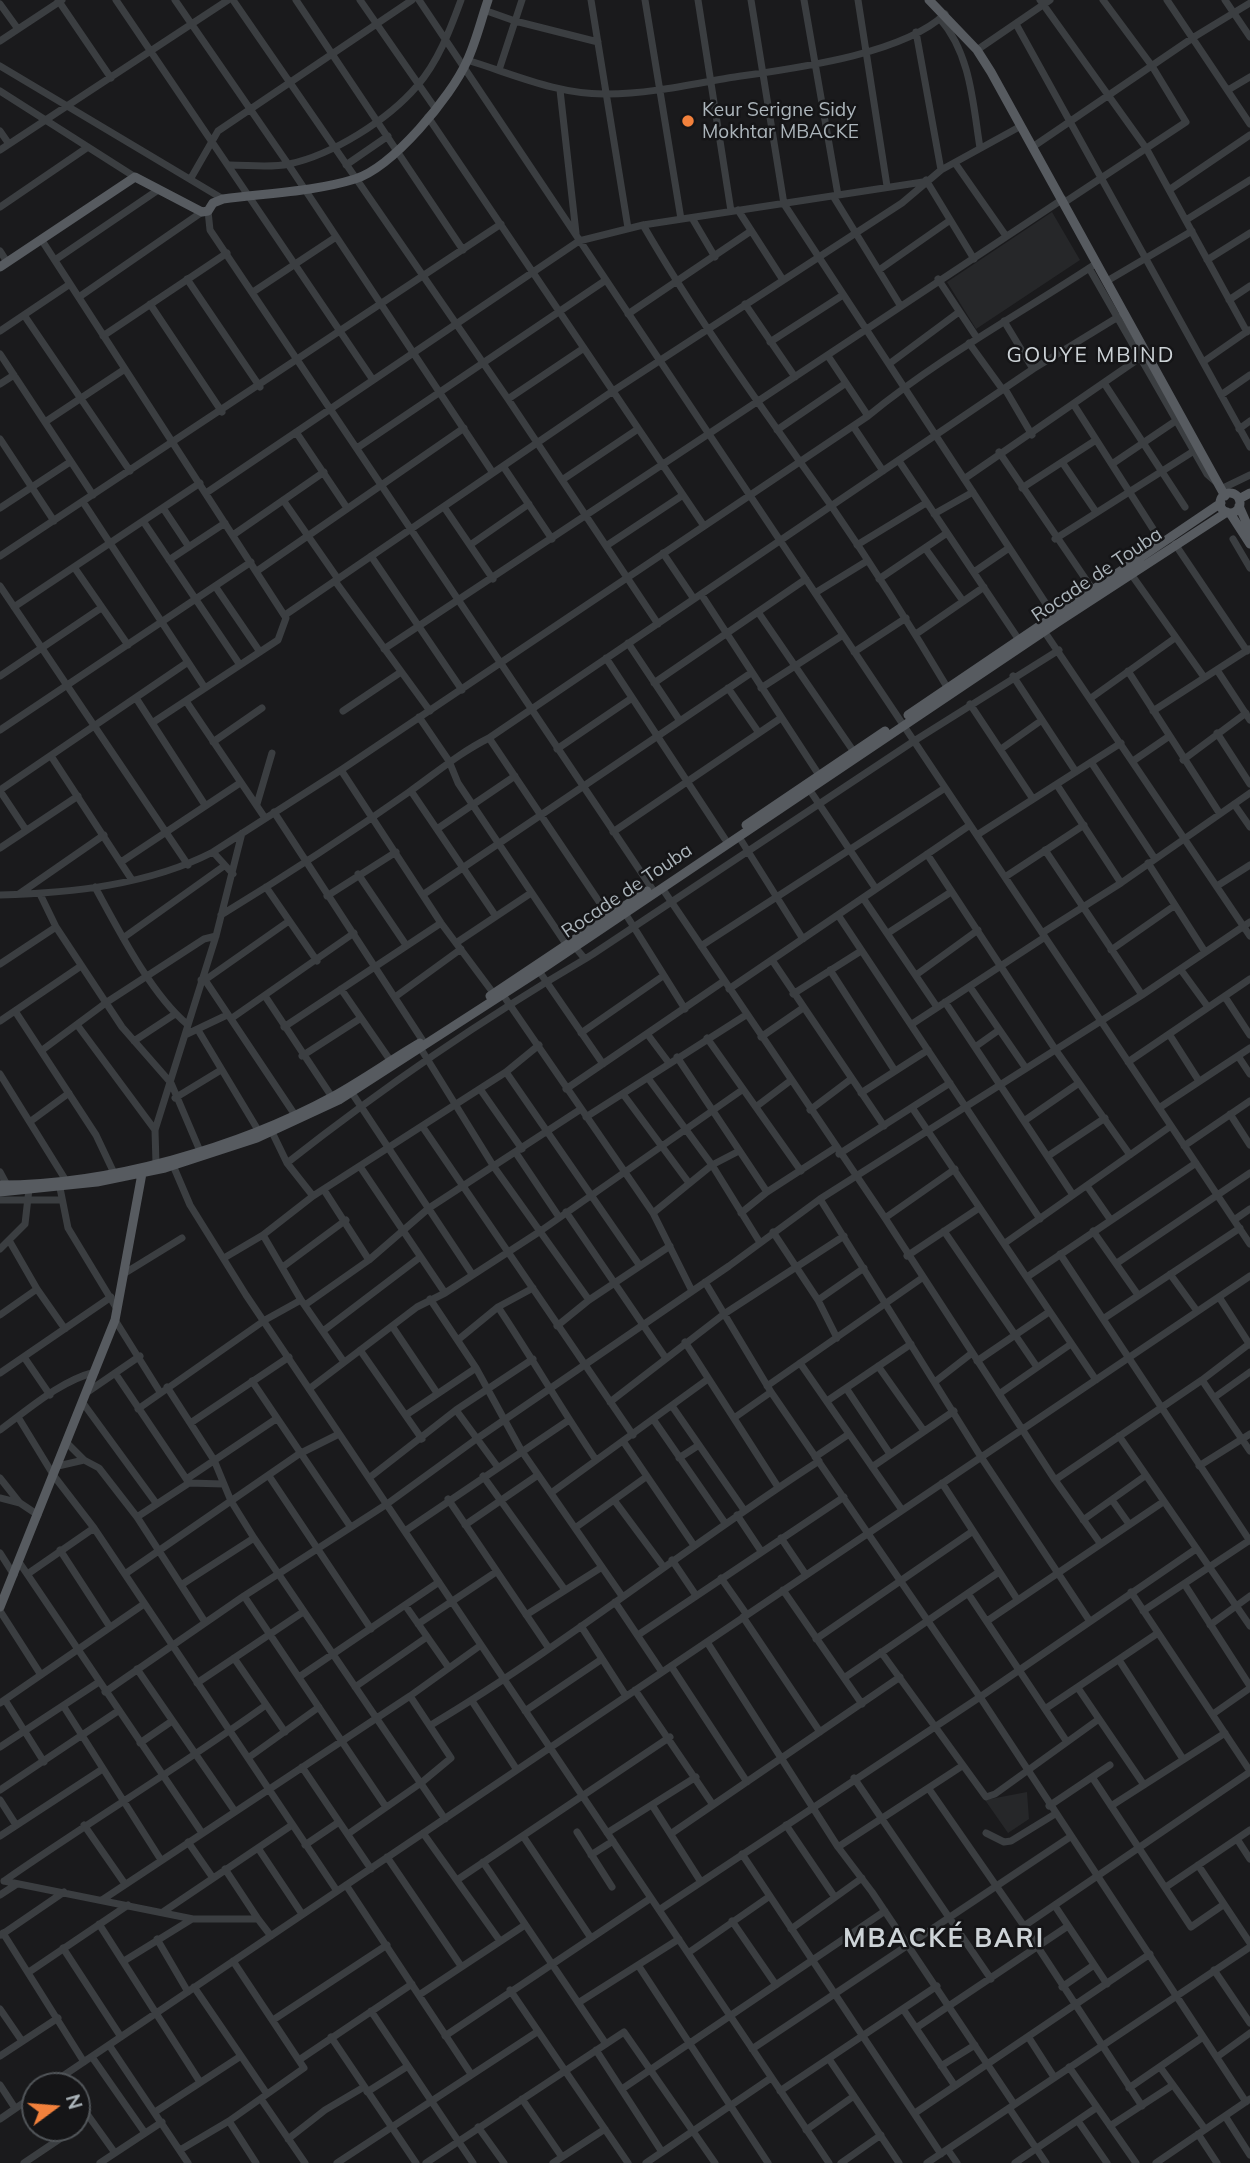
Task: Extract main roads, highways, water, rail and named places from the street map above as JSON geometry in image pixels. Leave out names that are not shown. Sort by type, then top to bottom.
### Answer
[{"type":"main road","points":[[4,264],[135,177],[205,211],[213,203],[223,199],[304,189],[356,178],[397,150],[435,108],[465,64],[488,0]]},
{"type":"main road","points":[[929,0],[978,50],[1064,201],[1093,266],[1107,281],[1144,355],[1221,493],[1229,513],[1250,544]]},
{"type":"main road","points":[[1221,493],[1233,494],[1239,502],[1250,531]]},
{"type":"main road","name":"Rocade de Touba","points":[[498,994],[539,971],[608,915],[656,890],[738,837],[902,723],[1044,631],[1093,590],[1162,543],[1221,493]]},
{"type":"main road","points":[[1239,502],[1250,493]]},
{"type":"main road","name":"Rocade de Touba","points":[[950,691],[1019,640],[1229,513],[1239,502]]},
{"type":"main road","name":"Rocade de Touba","points":[[2,1187],[62,1183],[172,1163],[272,1132],[352,1093],[570,946],[625,913],[725,839],[819,775],[902,723]]},
{"type":"main road","name":"Rocade de Touba","points":[[2,1187],[29,1189],[172,1163],[295,1115],[332,1097],[390,1060],[422,1045]]},
{"type":"main road","points":[[0,1609],[116,1315],[143,1170]]},
{"type":"place","name":"Keur Serigne Sidy Mokhtar MBACKE","points":[[688,121]]},
{"type":"district","name":"GOUYE MBIND","points":[[1091,356]]},
{"type":"district","name":"MBACKÉ BARI","points":[[944,1939]]}]
